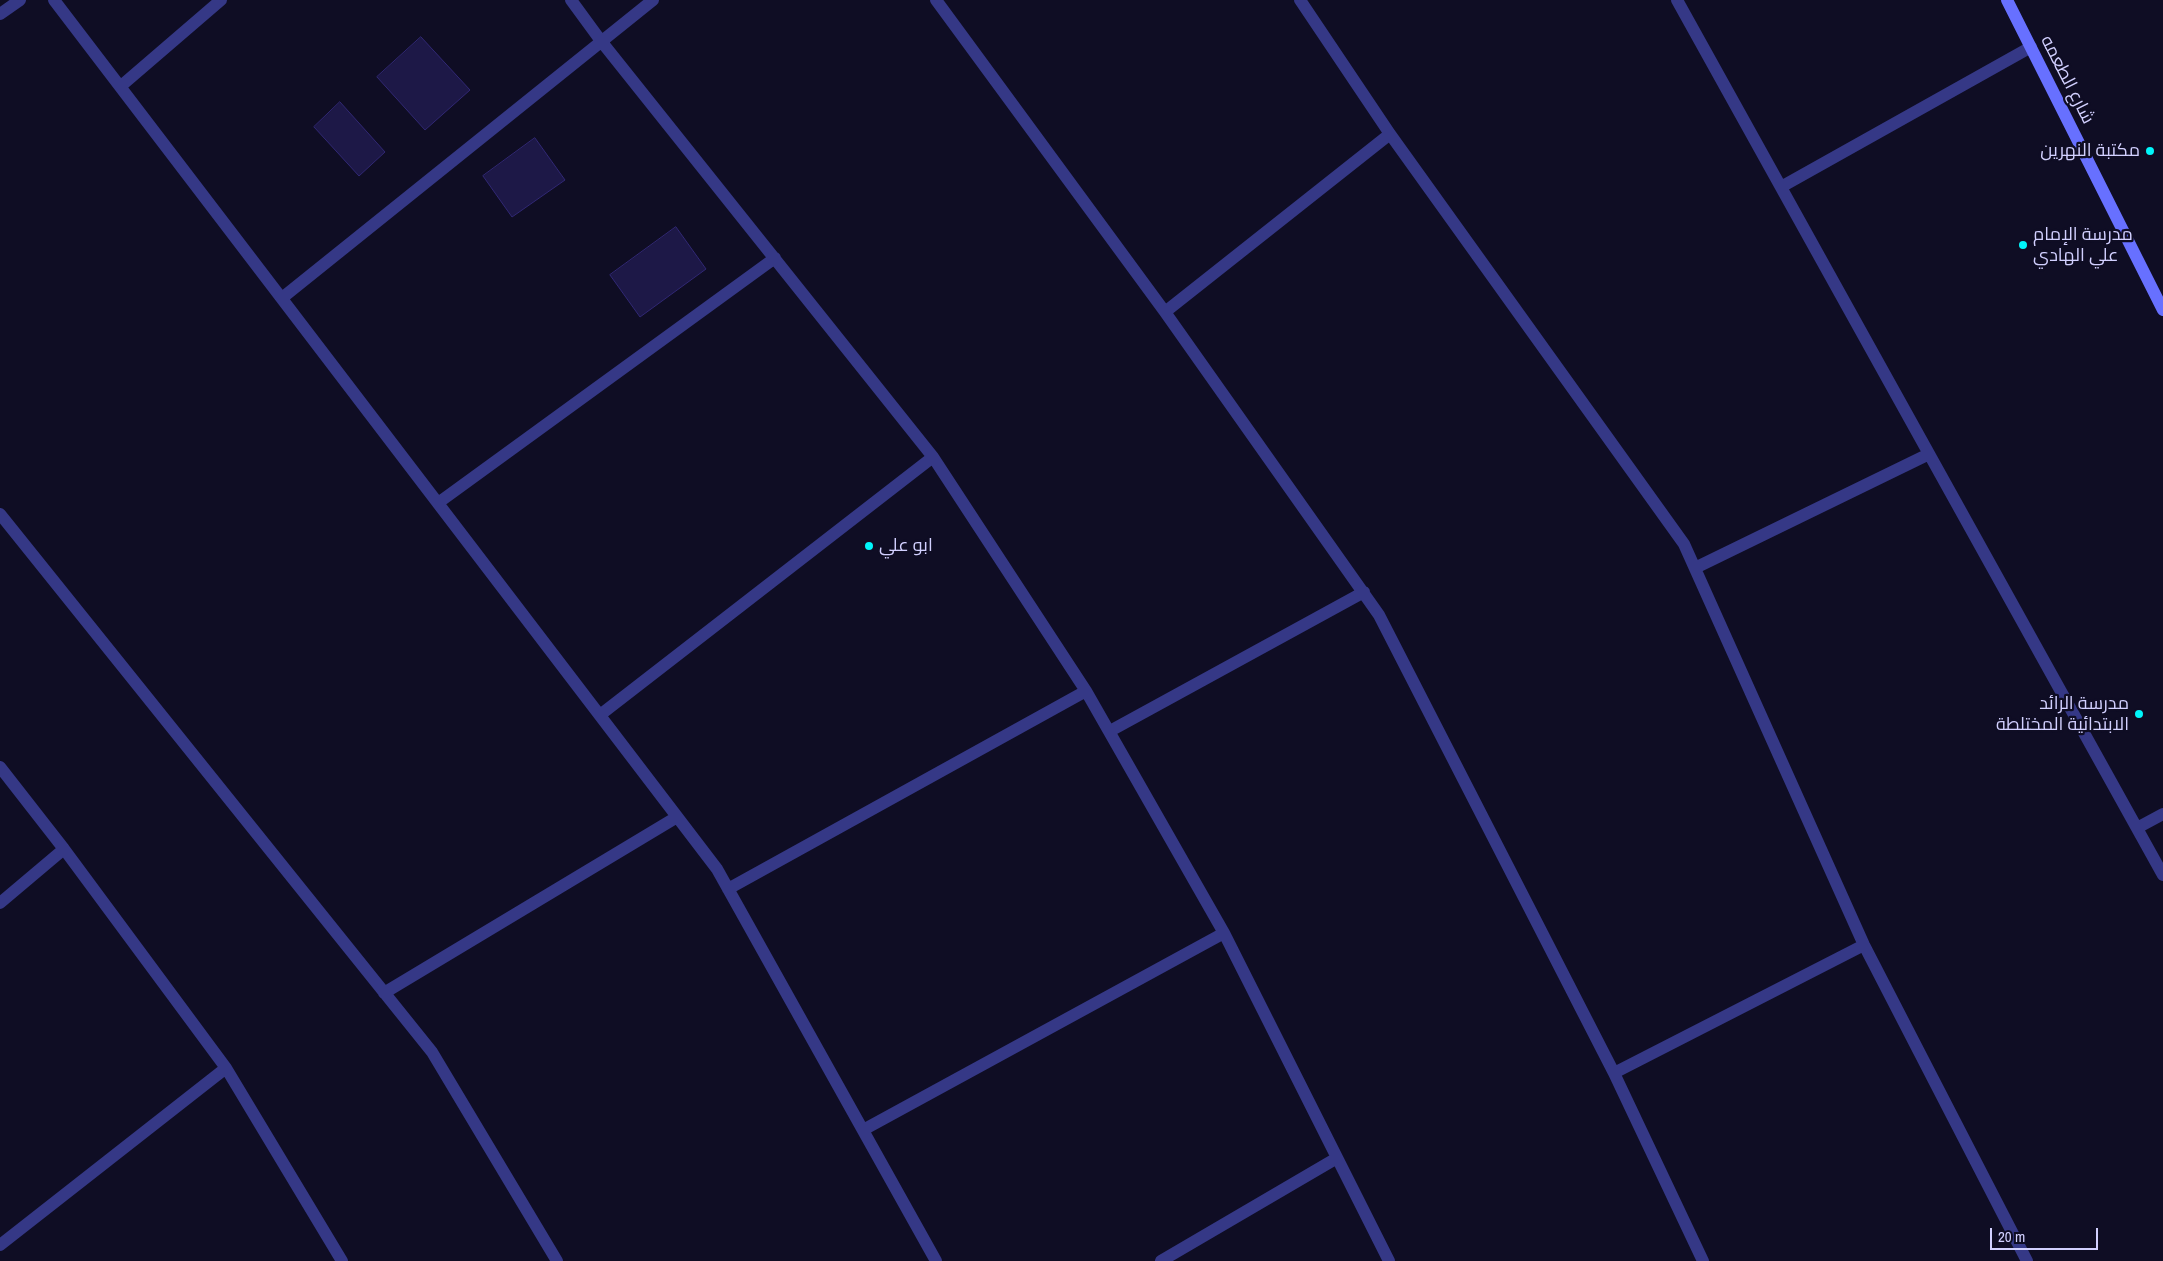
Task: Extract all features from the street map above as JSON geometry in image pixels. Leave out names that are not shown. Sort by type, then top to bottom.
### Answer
[{"type":"main road","name":"شارع الطعمه","points":[[2007,0],[2162,306]]},
{"type":"street","points":[[0,14],[20,0]]},
{"type":"street","points":[[54,0],[717,869],[936,1261]]},
{"type":"street","points":[[121,86],[221,0]]},
{"type":"street","points":[[571,0],[601,41],[933,457],[1086,692],[1224,933],[1389,1261]]},
{"type":"street","points":[[282,298],[653,0]]},
{"type":"street","points":[[936,0],[1165,312],[1380,615],[1614,1073],[1703,1261]]},
{"type":"street","points":[[1300,0],[1390,134],[1684,544],[1864,945],[2027,1261]]},
{"type":"street","points":[[1677,0],[2163,876]]},
{"type":"street","points":[[1781,187],[2031,47]]},
{"type":"street","points":[[1165,312],[1390,134]]},
{"type":"street","points":[[438,503],[775,258]]},
{"type":"street","points":[[1695,568],[1929,454]]},
{"type":"street","points":[[600,715],[933,457]]},
{"type":"street","points":[[0,514],[4,528],[432,1052],[557,1261]]},
{"type":"street","points":[[1110,731],[1364,592]]},
{"type":"street","points":[[728,889],[1086,692]]},
{"type":"street","points":[[0,767],[64,849],[226,1068],[342,1261]]},
{"type":"street","points":[[2137,828],[2163,814]]},
{"type":"street","points":[[384,993],[677,817]]},
{"type":"street","points":[[0,904],[64,849]]},
{"type":"street","points":[[863,1130],[1224,933]]},
{"type":"street","points":[[1614,1073],[1864,945]]},
{"type":"street","points":[[0,1245],[226,1068]]},
{"type":"street","points":[[1161,1261],[1337,1158]]},
{"type":"building","points":[[421,37],[470,90],[425,130],[377,77]]},
{"type":"building","points":[[340,102],[385,152],[359,176],[314,127]]},
{"type":"building","points":[[535,138],[565,180],[512,217],[483,176]]},
{"type":"building","points":[[676,227],[706,269],[640,317],[610,275]]},
{"type":"place","name":"مكتبة النهرين","points":[[2150,151]]},
{"type":"place","name":"مدرسة الإمام علي الهادي","points":[[2023,245]]},
{"type":"place","name":"ابو علي","points":[[869,546]]},
{"type":"place","name":"مدرسة الرائد الابتدائية المختلطة","points":[[2139,714]]}]
